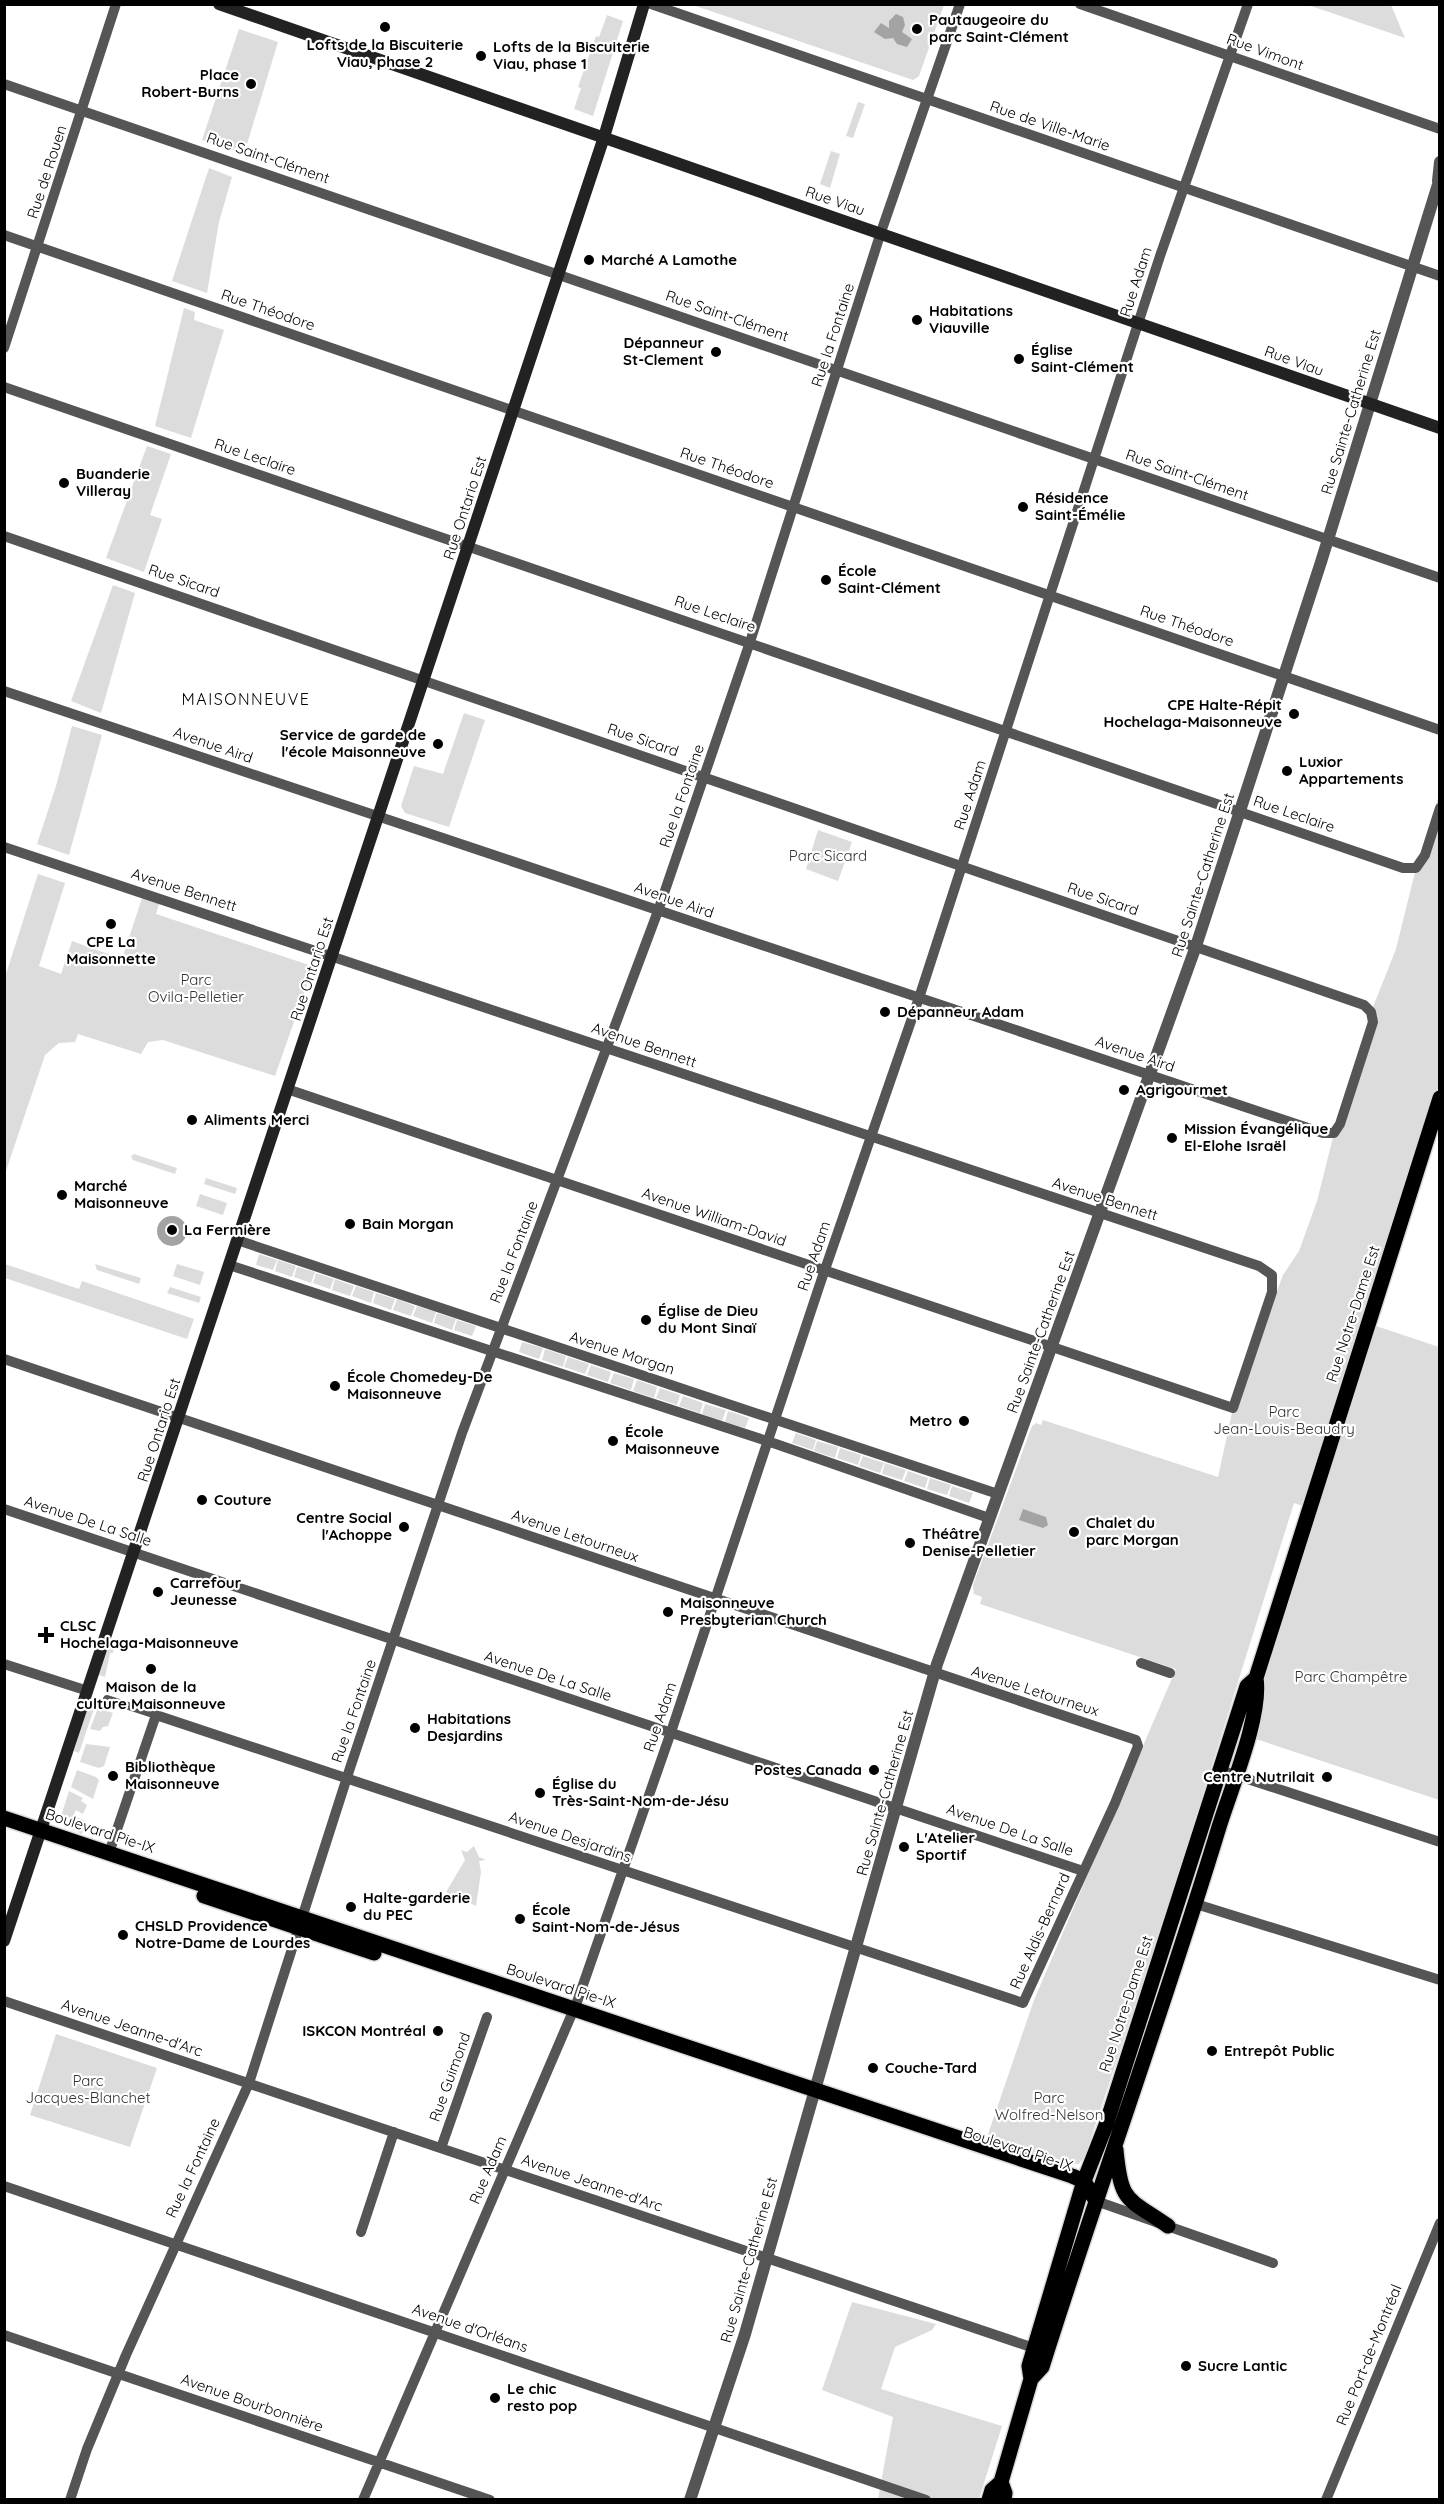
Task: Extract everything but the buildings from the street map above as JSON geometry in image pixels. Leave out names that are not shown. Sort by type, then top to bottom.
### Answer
[{"type":"main road","name":"Rue Viau","points":[[219,4],[1440,428]]},
{"type":"main road","name":"Rue Ontario Est","points":[[4,1941],[559,273],[644,4]]},
{"type":"main road","name":"Rue Notre-Dame Est","points":[[989,2499],[992,2490],[1001,2482],[1031,2379],[1041,2367],[1196,1904],[1247,1686],[1256,1678],[1440,1098]]},
{"type":"main road","name":"Rue Notre-Dame Est","points":[[1031,2379],[1029,2366],[1083,2185],[1106,2125],[1227,1772]]},
{"type":"main road","name":"Boulevard Pie-IX","points":[[4,1818],[40,1836],[1083,2185],[1096,2200]]},
{"type":"main road","name":"Boulevard Pie-IX","points":[[4,1829],[109,1853],[495,1992],[572,2013],[636,2040],[812,2094]]},
{"type":"main road","points":[[1115,2144],[1122,2190],[1127,2198],[1168,2226]]},
{"type":"main road","name":"Rue Notre-Dame Est","points":[[1001,2482],[1005,2493],[1004,2499]]},
{"type":"street","name":"Rue de Rouen","points":[[4,348],[116,4]]},
{"type":"street","name":"Rue de Ville-Marie","points":[[651,4],[1440,276]]},
{"type":"street","name":"Rue la Fontaine","points":[[70,2499],[87,2449],[174,2244],[249,2083],[346,1779],[492,1350],[658,911],[704,777],[750,642],[881,232],[960,4]]},
{"type":"street","name":"Rue Vimont","points":[[1080,4],[1440,129]]},
{"type":"street","name":"Rue Adam","points":[[363,2499],[433,2331],[572,2013],[671,1732],[825,1270],[919,998],[1139,322],[1248,4]]},
{"type":"street","name":"Rue Saint-Clément","points":[[4,84],[559,273],[1440,578]]},
{"type":"street","name":"Rue Sainte-Catherine Est","points":[[690,2499],[766,2258],[935,1674],[989,1518],[1151,1076],[1196,946],[1328,540],[1439,180],[1440,162]]},
{"type":"street","name":"Rue Théodore","points":[[4,235],[1440,730]]},
{"type":"street","name":"Rue Leclaire","points":[[4,387],[1403,868],[1416,868],[1425,855],[1440,808]]},
{"type":"street","name":"Rue Sicard","points":[[4,536],[1364,1005],[1371,1012],[1373,1022],[1340,1124],[1334,1133]]},
{"type":"street","name":"Avenue Aird","points":[[4,692],[1151,1076],[1323,1133],[1334,1133]]},
{"type":"street","name":"Avenue Bennett","points":[[4,847],[332,954],[1259,1266],[1272,1275],[1272,1292],[1233,1408]]},
{"type":"street","name":"Avenue William-David","points":[[288,1089],[1233,1408]]},
{"type":"street","name":"Avenue Morgan","points":[[237,1240],[998,1494]]},
{"type":"street","points":[[229,1265],[492,1350],[989,1518]]},
{"type":"street","name":"Avenue Letourneux","points":[[4,1359],[1136,1740]]},
{"type":"street","name":"Avenue De La Salle","points":[[4,1509],[1083,1871]]},
{"type":"street","points":[[1141,1663],[1170,1673]]},
{"type":"street","points":[[4,1664],[88,1691]]},
{"type":"street","name":"Avenue Desjardins","points":[[107,1699],[1023,2003]]},
{"type":"street","points":[[109,1853],[156,1715]]},
{"type":"street","name":"Rue Aldis-Bernard","points":[[1023,2003],[1115,1803],[1138,1746],[1136,1740]]},
{"type":"street","points":[[1227,1772],[1440,1842]]},
{"type":"street","points":[[1196,1904],[1440,1980]]},
{"type":"street","name":"Avenue Jeanne-d'Arc","points":[[4,2001],[1034,2348]]},
{"type":"street","name":"Rue Guimond","points":[[441,2148],[487,2017]]},
{"type":"street","points":[[361,2232],[394,2132]]},
{"type":"street","name":"Avenue d'Orléans","points":[[4,2186],[926,2499]]},
{"type":"street","points":[[1096,2200],[1273,2263]]},
{"type":"street","name":"Rue Port-de-Montréal","points":[[1326,2499],[1440,2223]]},
{"type":"street","name":"Avenue Bourbonnière","points":[[4,2335],[490,2499]]},
{"type":"green space","points":[[693,5],[944,5],[919,76],[913,80]]},
{"type":"green space","points":[[1308,5],[1391,5],[1405,38]]},
{"type":"green space","points":[[607,15],[623,21],[593,116],[574,109],[581,88],[578,87],[596,36],[599,37]]},
{"type":"green space","points":[[239,29],[278,42],[244,154],[202,140]]},
{"type":"green space","points":[[858,102],[865,104],[853,138],[846,136]]},
{"type":"green space","points":[[831,151],[840,154],[830,188],[820,184]]},
{"type":"green space","points":[[209,168],[232,177],[219,222],[207,293],[172,281]]},
{"type":"green space","points":[[184,308],[195,312],[194,320],[224,330],[191,438],[155,426]]},
{"type":"green space","points":[[147,446],[171,454],[150,515],[162,519],[144,572],[106,558]]},
{"type":"green space","points":[[113,585],[135,593],[101,713],[71,701]]},
{"type":"green space","points":[[464,713],[485,720],[449,827],[405,813],[401,806],[414,766],[443,774]]},
{"type":"green space","points":[[72,726],[102,735],[69,855],[37,844]]},
{"type":"green space","points":[[1439,795],[1439,1097],[1310,1509],[1294,1503],[1165,1915],[1085,2156],[1079,2164],[1065,2165],[986,2140],[1034,2000],[1176,1669],[980,1604],[982,1597],[974,1594],[973,1585],[1032,1426],[1036,1423],[1041,1425],[1043,1420],[1218,1477],[1233,1408],[1283,1275],[1299,1251],[1317,1201],[1334,1133],[1371,1012],[1396,949],[1416,868]]},
{"type":"green space","name":"Parc Sicard","points":[[818,830],[852,842],[838,881],[806,869]]},
{"type":"green space","name":"Parc Ovila-Pelletier","points":[[38,874],[65,883],[39,966],[61,974],[72,941],[122,959],[144,892],[161,898],[156,914],[309,965],[311,973],[275,1076],[163,1040],[148,1042],[141,1054],[78,1034],[75,1042],[59,1043],[45,1055],[5,1174],[5,977]]},
{"type":"green space","points":[[134,1154],[177,1168],[175,1174],[133,1160],[131,1156]]},
{"type":"green space","points":[[206,1178],[237,1188],[235,1194],[204,1184]]},
{"type":"green space","points":[[200,1194],[227,1203],[223,1215],[196,1206]]},
{"type":"green space","points":[[259,1254],[277,1260],[273,1270],[256,1265]]},
{"type":"green space","points":[[278,1260],[296,1266],[292,1277],[275,1271]]},
{"type":"green space","points":[[5,1264],[79,1289],[82,1281],[194,1319],[187,1339],[5,1278]]},
{"type":"green space","points":[[95,1264],[141,1278],[139,1284],[97,1270]]},
{"type":"green space","points":[[177,1264],[204,1272],[200,1285],[173,1276]]},
{"type":"green space","points":[[297,1267],[315,1272],[311,1283],[294,1277]]},
{"type":"green space","points":[[316,1273],[334,1279],[330,1289],[313,1283]]},
{"type":"green space","points":[[335,1279],[354,1286],[350,1296],[332,1290]]},
{"type":"green space","points":[[356,1286],[374,1292],[371,1303],[352,1296]]},
{"type":"green space","points":[[170,1287],[201,1297],[199,1303],[167,1293]]},
{"type":"green space","points":[[376,1293],[395,1299],[391,1310],[373,1303]]},
{"type":"green space","points":[[397,1299],[415,1306],[411,1316],[393,1310]]},
{"type":"green space","points":[[417,1306],[436,1312],[432,1323],[413,1316]]},
{"type":"green space","points":[[437,1313],[456,1319],[452,1330],[434,1323]]},
{"type":"green space","points":[[457,1320],[476,1326],[472,1336],[454,1330]]},
{"type":"green space","name":"Parc Champêtre","points":[[1373,1325],[1439,1347],[1439,1800],[1241,1734]]},
{"type":"green space","points":[[522,1342],[543,1348],[539,1359],[519,1352]]},
{"type":"green space","points":[[545,1349],[566,1356],[563,1367],[542,1360]]},
{"type":"green space","points":[[568,1357],[589,1364],[585,1374],[564,1367]]},
{"type":"green space","points":[[591,1365],[611,1372],[608,1382],[587,1375]]},
{"type":"green space","points":[[614,1373],[634,1379],[631,1390],[610,1383]]},
{"type":"green space","points":[[637,1380],[657,1387],[654,1398],[633,1391]]},
{"type":"green space","points":[[660,1388],[680,1395],[677,1405],[656,1398]]},
{"type":"green space","points":[[683,1396],[703,1403],[700,1413],[679,1406]]},
{"type":"green space","points":[[705,1404],[726,1410],[722,1421],[702,1414]]},
{"type":"green space","points":[[728,1411],[749,1418],[745,1428],[725,1422]]},
{"type":"green space","points":[[796,1433],[816,1440],[813,1450],[792,1443]]},
{"type":"green space","points":[[817,1441],[838,1447],[835,1458],[814,1451]]},
{"type":"green space","points":[[840,1448],[861,1455],[858,1465],[837,1458]]},
{"type":"green space","points":[[863,1456],[884,1463],[880,1473],[859,1466]]},
{"type":"green space","points":[[885,1463],[906,1470],[902,1480],[882,1474]]},
{"type":"green space","points":[[908,1471],[928,1478],[925,1488],[904,1481]]},
{"type":"green space","points":[[930,1478],[951,1485],[947,1495],[927,1489]]},
{"type":"green space","points":[[952,1486],[973,1493],[969,1503],[949,1496]]},
{"type":"green space","points":[[117,1640],[113,1653],[110,1653],[105,1677],[99,1675],[109,1646]]},
{"type":"green space","points":[[88,1706],[94,1709],[79,1753],[74,1751]]},
{"type":"green space","points":[[98,1708],[113,1713],[108,1726],[103,1727],[100,1731],[90,1729]]},
{"type":"green space","points":[[86,1744],[110,1747],[104,1766],[99,1768],[80,1762]]},
{"type":"green space","points":[[77,1770],[99,1780],[93,1799],[71,1787]]},
{"type":"green space","points":[[69,1791],[83,1798],[81,1801],[87,1805],[83,1814],[76,1810],[73,1816],[86,1821],[82,1834],[63,1825],[65,1821],[60,1819]]},
{"type":"green space","points":[[474,1846],[479,1857],[486,1860],[479,1861],[481,1872],[476,1906],[446,1892],[465,1860],[461,1850],[467,1852]]},
{"type":"green space","name":"Parc Jacques-Blanchet","points":[[56,2034],[157,2068],[130,2147],[30,2115]]},
{"type":"green space","points":[[852,2302],[936,2324],[932,2330],[895,2347],[881,2389],[1002,2426],[979,2499],[878,2499],[893,2417],[822,2390]]},
{"type":"shaded area","points":[[896,14],[903,17],[905,25],[902,32],[912,39],[907,47],[897,44],[893,38],[885,39],[874,32],[881,23],[889,28],[889,21]]},
{"type":"shaded area","points":[[172,1216],[183,1220],[187,1231],[183,1242],[172,1246],[161,1242],[157,1231],[161,1220]]},
{"type":"shaded area","points":[[1023,1509],[1046,1517],[1048,1525],[1043,1528],[1019,1520]]},
{"type":"place","name":"Lofts de la Biscuiterie Viau, phase 2","points":[[385,27]]},
{"type":"place","name":"Pautaugeoire du parc Saint-Clément","points":[[917,29]]},
{"type":"place","name":"Lofts de la Biscuiterie Viau, phase 1","points":[[481,56]]},
{"type":"place","name":"Place Robert-Burns","points":[[251,84]]},
{"type":"place","name":"Marché A Lamothe","points":[[589,260]]},
{"type":"place","name":"Habitations Viauville","points":[[917,320]]},
{"type":"place","name":"Dépanneur St-Clement","points":[[716,352]]},
{"type":"place","name":"Église Saint-Clément","points":[[1019,359]]},
{"type":"place","name":"Buanderie Villeray","points":[[64,483]]},
{"type":"place","name":"Résidence Saint-Émélie","points":[[1023,507]]},
{"type":"place","name":"École Saint-Clément","points":[[826,580]]},
{"type":"place","name":"CPE Halte-Répit Hochelaga-Maisonneuve","points":[[1294,714]]},
{"type":"place","name":"Service de garde de l'école Maisonneuve","points":[[438,744]]},
{"type":"place","name":"Luxior Appartements","points":[[1287,771]]},
{"type":"place","name":"CPE La Maisonnette","points":[[111,924]]},
{"type":"place","name":"Dépanneur Adam","points":[[885,1012]]},
{"type":"place","name":"Agrigourmet","points":[[1124,1090]]},
{"type":"place","name":"Aliments Merci","points":[[192,1120]]},
{"type":"place","name":"Mission Évangélique El-Elohe Israël","points":[[1172,1138]]},
{"type":"place","name":"Marché Maisonneuve","points":[[62,1195]]},
{"type":"place","name":"Bain Morgan","points":[[350,1224]]},
{"type":"place","name":"La Fermière","points":[[172,1230]]},
{"type":"place","name":"Église de Dieu du Mont Sinaï","points":[[646,1320]]},
{"type":"place","name":"École Chomedey-De Maisonneuve","points":[[335,1386]]},
{"type":"place","name":"Metro","points":[[964,1421]]},
{"type":"place","name":"École Maisonneuve","points":[[613,1441]]},
{"type":"place","name":"Couture","points":[[202,1500]]},
{"type":"place","name":"Centre Social l'Achoppe","points":[[404,1527]]},
{"type":"place","name":"Chalet du parc Morgan","points":[[1074,1532]]},
{"type":"place","name":"Théâtre Denise-Pelletier","points":[[910,1543]]},
{"type":"place","name":"Carrefour Jeunesse","points":[[158,1592]]},
{"type":"place","name":"Maisonneuve Presbyterian Church","points":[[668,1612]]},
{"type":"place","name":"CLSC Hochelaga-Maisonneuve","points":[[46,1635]]},
{"type":"place","name":"Maison de la culture Maisonneuve","points":[[151,1669]]},
{"type":"place","name":"Habitations Desjardins","points":[[415,1728]]},
{"type":"place","name":"Postes Canada","points":[[874,1770]]},
{"type":"place","name":"Bibliothèque Maisonneuve","points":[[113,1776]]},
{"type":"place","name":"Centre Nutrilait","points":[[1327,1777]]},
{"type":"place","name":"Église du Très-Saint-Nom-de-Jésu","points":[[540,1793]]},
{"type":"place","name":"L'Atelier Sportif","points":[[904,1847]]},
{"type":"place","name":"Halte-garderie du PEC","points":[[351,1907]]},
{"type":"place","name":"École Saint-Nom-de-Jésus","points":[[520,1919]]},
{"type":"place","name":"CHSLD Providence Notre-Dame de Lourdes","points":[[123,1935]]},
{"type":"place","name":"ISKCON Montréal","points":[[438,2031]]},
{"type":"place","name":"Entrepôt Public","points":[[1212,2051]]},
{"type":"place","name":"Couche-Tard","points":[[873,2068]]},
{"type":"place","name":"Sucre Lantic","points":[[1186,2366]]},
{"type":"place","name":"Le chic resto pop","points":[[495,2398]]},
{"type":"district","name":"MAISONNEUVE","points":[[246,699]]},
{"type":"park label","name":"Parc Jean-Louis-Beaudry","points":[[1284,1420]]},
{"type":"park label","name":"Parc Wolfred-Nelson","points":[[1049,2106]]}]
